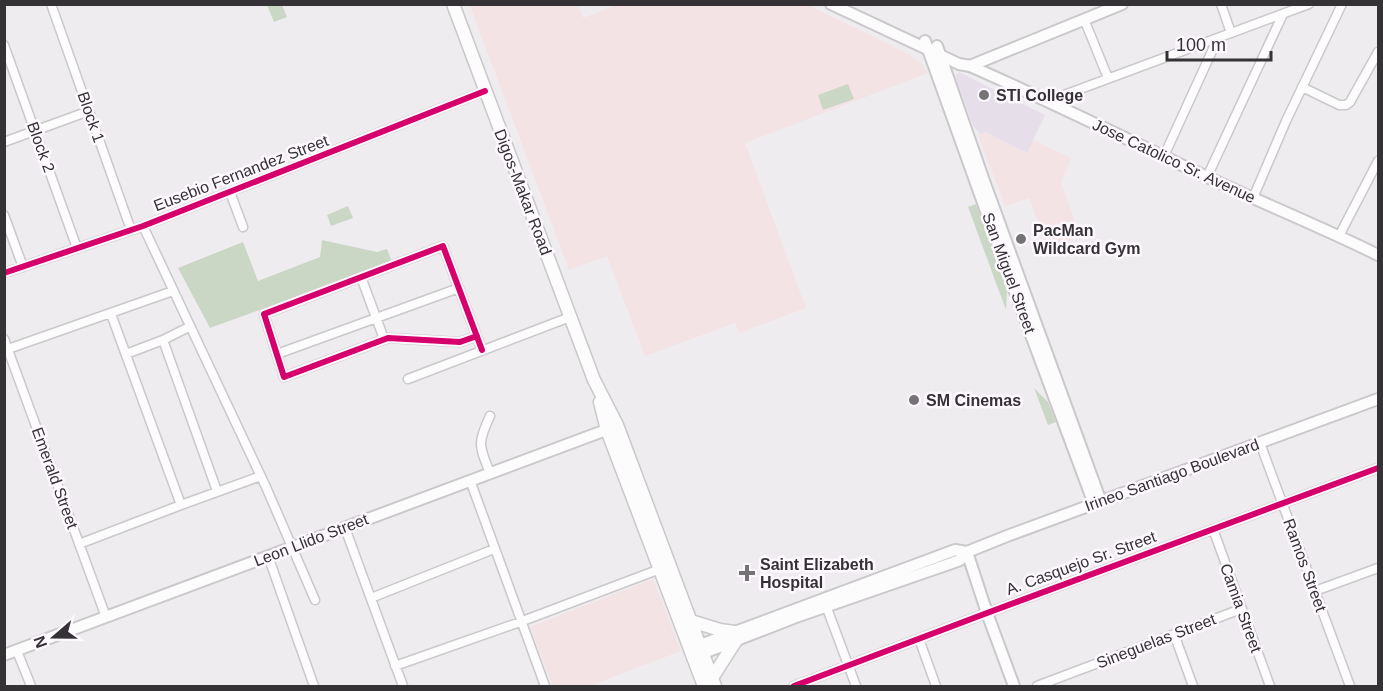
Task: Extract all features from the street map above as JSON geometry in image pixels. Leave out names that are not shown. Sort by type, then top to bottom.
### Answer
[{"type":"main road","name":"Digos-Makar Road","points":[[453,4],[612,428],[691,621],[696,651]]},
{"type":"main road","name":"Jose Catolico Sr. Avenue","points":[[831,4],[932,48],[963,58],[970,66],[1048,100],[1207,177],[1378,255]]},
{"type":"main road","name":"Jose Catolico Sr. Avenue","points":[[848,4],[932,48]]},
{"type":"main road","points":[[970,66],[1122,4]]},
{"type":"main road","name":"San Miguel Street","points":[[932,48],[1097,503]]},
{"type":"main road","name":"Irineo Santiago Boulevard","points":[[696,651],[825,603],[955,550],[967,552],[1378,399]]},
{"type":"main road","name":"Digos-Makar Road","points":[[612,428],[660,569],[710,684]]},
{"type":"main road","name":"Leon Llido Street","points":[[4,655],[612,428]]},
{"type":"main road","points":[[967,552],[1014,687]]},
{"type":"main road","points":[[691,621],[736,636],[710,684]]},
{"type":"street","name":"Block 1","points":[[51,4],[130,230]]},
{"type":"street","points":[[1221,4],[1231,33]]},
{"type":"street","points":[[1048,100],[1309,4]]},
{"type":"street","points":[[1253,198],[1342,4]]},
{"type":"street","points":[[1207,177],[1283,14]]},
{"type":"street","points":[[1084,19],[1107,78]]},
{"type":"street","points":[[1164,156],[1218,38]]},
{"type":"street","name":"Block 2","points":[[4,45],[77,248]]},
{"type":"street","points":[[1302,87],[1339,105],[1346,105],[1350,102],[1378,52]]},
{"type":"street","name":"Eusebio Fernandez Street","points":[[4,273],[142,226],[485,91]]},
{"type":"street","points":[[4,142],[89,111]]},
{"type":"street","points":[[1339,236],[1378,161]]},
{"type":"street","points":[[230,192],[243,227]]},
{"type":"street","points":[[4,215],[23,267]]},
{"type":"street","points":[[142,226],[261,476],[315,600]]},
{"type":"street","points":[[477,336],[460,342],[384,339],[285,377],[264,314],[443,246],[477,336],[482,350]]},
{"type":"street","points":[[361,277],[384,339]]},
{"type":"street","points":[[277,354],[459,288]]},
{"type":"street","points":[[8,349],[173,291]]},
{"type":"street","points":[[111,314],[181,504]]},
{"type":"street","points":[[408,379],[570,317]]},
{"type":"street","points":[[126,354],[189,327]]},
{"type":"street","name":"Emerald Street","points":[[4,339],[106,617]]},
{"type":"street","points":[[163,340],[217,491]]},
{"type":"street","points":[[460,342],[466,357]]},
{"type":"street","points":[[490,416],[480,437],[490,473]]},
{"type":"street","name":"Ramos Street","points":[[1260,443],[1350,687]]},
{"type":"street","name":"A. Casquejo Sr. Street","points":[[794,687],[1378,468]]},
{"type":"street","points":[[79,544],[261,476]]},
{"type":"street","points":[[470,480],[545,687]]},
{"type":"street","points":[[345,528],[403,687]]},
{"type":"street","name":"Camia Street","points":[[1213,529],[1270,687]]},
{"type":"street","points":[[370,598],[494,549]]},
{"type":"street","points":[[268,556],[314,687]]},
{"type":"street","points":[[1315,591],[1378,568]]},
{"type":"street","points":[[395,666],[660,569]]},
{"type":"street","points":[[825,603],[856,687]]},
{"type":"street","name":"Sineguelas Street","points":[[1037,687],[1241,609]]},
{"type":"street","points":[[1174,634],[1193,687]]},
{"type":"street","points":[[919,639],[936,687]]},
{"type":"street","points":[[17,651],[31,687]]},
{"type":"shaded area","points":[[474,4],[578,5],[583,18],[617,5],[808,5],[907,53],[921,63],[928,73],[745,143],[806,308],[739,333],[735,323],[645,356],[607,256],[569,270],[470,6]]},
{"type":"shaded area","name":"STI College","points":[[959,72],[1045,115],[1027,153],[986,132],[980,134],[973,126],[955,76]]},
{"type":"shaded area","points":[[986,132],[1027,153],[1033,140],[1071,158],[1061,183],[1079,233],[1051,258],[1029,198],[1005,206],[978,135]]},
{"type":"shaded area","points":[[653,579],[681,651],[589,686],[553,686],[530,627]]},
{"type":"green space","points":[[267,5],[282,5],[287,17],[274,22]]},
{"type":"green space","points":[[848,84],[854,99],[823,110],[818,95]]},
{"type":"green space","points":[[976,204],[1007,291],[1006,310],[968,207]]},
{"type":"green space","points":[[348,206],[353,218],[331,226],[327,215]]},
{"type":"green space","points":[[322,240],[377,252],[387,249],[392,262],[210,328],[178,268],[243,242],[258,281],[320,257]]},
{"type":"green space","points":[[1034,388],[1048,402],[1056,422],[1048,425]]},
{"type":"cycle path","points":[[4,273],[143,226],[485,91]]},
{"type":"cycle path","points":[[477,336],[460,342],[388,338],[284,377],[264,314],[443,246],[482,350]]},
{"type":"cycle path","points":[[794,686],[1378,468]]},
{"type":"place","name":"STI College","points":[[984,95]]},
{"type":"place","name":"PacMan Wildcard Gym","points":[[1021,239]]},
{"type":"place","name":"SM Cinemas","points":[[914,400]]},
{"type":"place","name":"Saint Elizabeth Hospital","points":[[747,573]]}]
